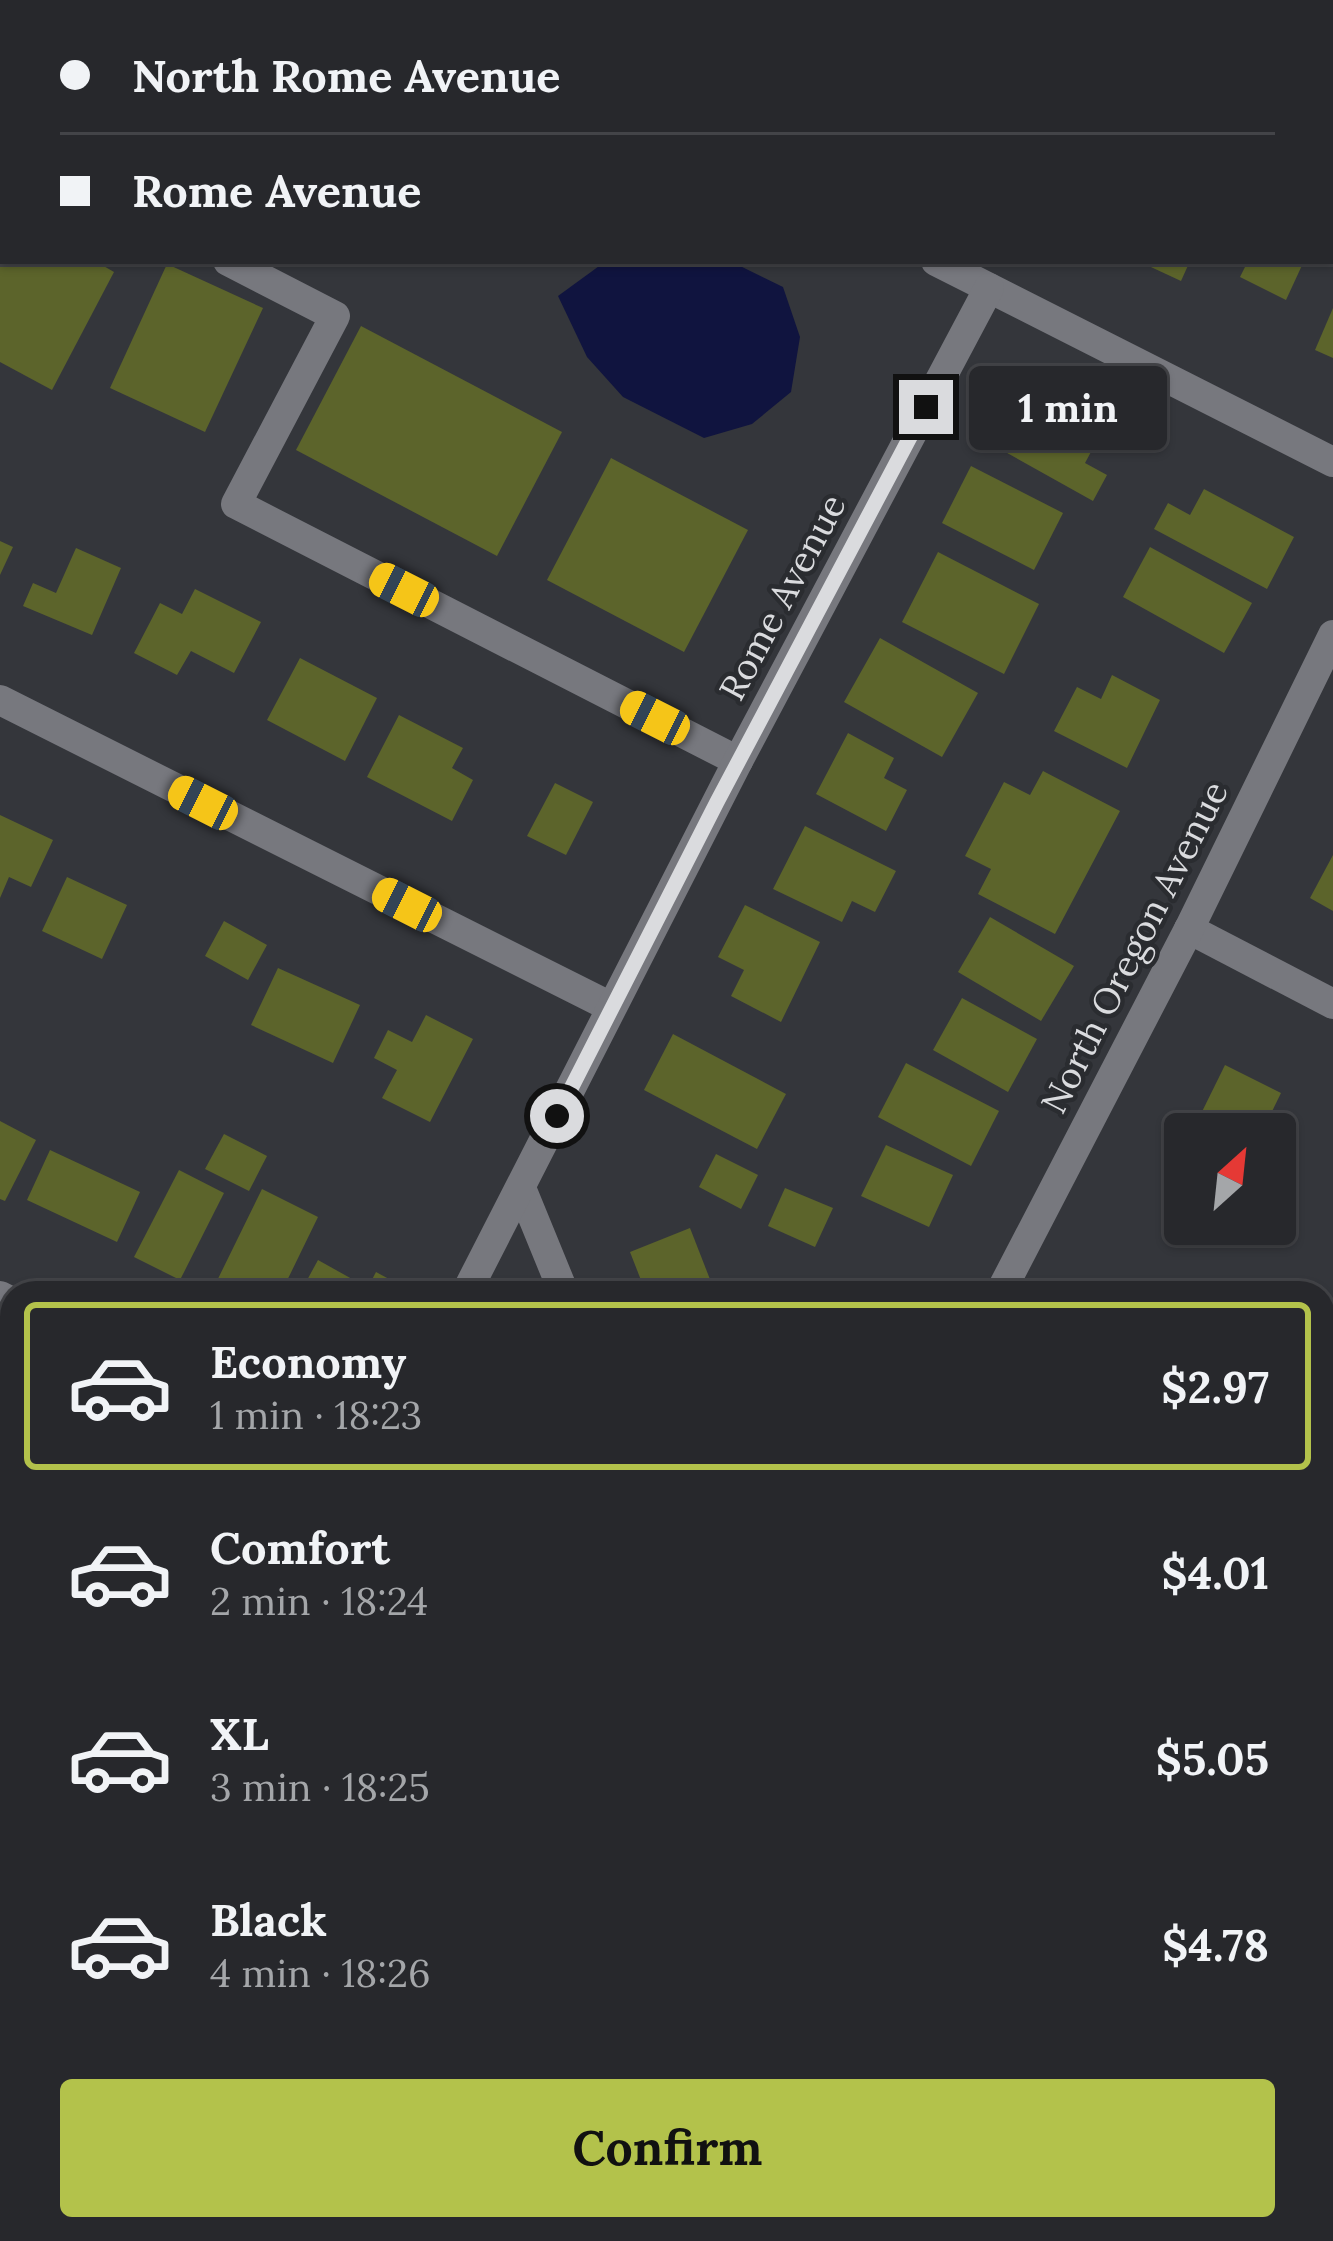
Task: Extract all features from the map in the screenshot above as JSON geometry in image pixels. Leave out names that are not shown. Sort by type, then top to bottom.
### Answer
[{"type":"street","points":[[234,264],[335,316],[236,504],[738,761]]},
{"type":"street","points":[[942,264],[1333,462]]},
{"type":"street","name":"Rome Avenue","points":[[472,1281],[738,761],[989,288]]},
{"type":"street","name":"North Oregon Avenue","points":[[1006,1281],[1189,928],[1333,635]]},
{"type":"street","points":[[0,700],[610,1007]]},
{"type":"street","points":[[1189,928],[1333,1004]]},
{"type":"street","points":[[521,1188],[559,1281]]},
{"type":"shaded area","points":[[602,264],[736,264],[783,287],[800,337],[791,392],[752,424],[704,438],[623,397],[587,357],[558,296]]},
{"type":"building","points":[[0,264],[100,264],[114,272],[52,390],[0,362]]},
{"type":"building","points":[[167,264],[263,308],[205,432],[110,388]]},
{"type":"building","points":[[1144,264],[1189,264],[1181,281]]},
{"type":"building","points":[[1246,264],[1303,264],[1286,300],[1240,277]]},
{"type":"building","points":[[1333,308],[1333,358],[1315,350]]},
{"type":"building","points":[[361,326],[562,432],[497,556],[296,450]]},
{"type":"building","points":[[1010,388],[1099,437],[1085,463],[1107,475],[1093,501],[982,439]]},
{"type":"building","points":[[611,458],[748,530],[684,652],[547,580]]},
{"type":"building","points":[[971,466],[1063,513],[1034,570],[942,523]]},
{"type":"building","points":[[1204,489],[1294,537],[1267,589],[1154,529],[1168,503],[1190,515]]},
{"type":"building","points":[[0,541],[13,547],[0,575]]},
{"type":"building","points":[[1150,547],[1252,603],[1224,653],[1123,597]]},
{"type":"building","points":[[76,548],[121,568],[92,635],[23,606],[33,583],[56,593]]},
{"type":"building","points":[[938,552],[1039,604],[1004,674],[902,622]]},
{"type":"building","points":[[195,589],[261,622],[234,673],[191,651],[177,675],[134,653],[160,603],[182,614]]},
{"type":"building","points":[[880,638],[978,693],[942,757],[844,702]]},
{"type":"building","points":[[300,658],[377,698],[345,761],[267,720]]},
{"type":"building","points":[[1112,675],[1160,700],[1127,768],[1054,731],[1077,687],[1101,699]]},
{"type":"building","points":[[399,715],[463,748],[452,768],[473,780],[452,821],[367,777]]},
{"type":"building","points":[[848,733],[894,758],[884,778],[907,790],[886,831],[816,794]]},
{"type":"building","points":[[1043,771],[1120,811],[1055,934],[978,894],[991,869],[965,856],[1004,782],[1030,795]]},
{"type":"building","points":[[555,783],[593,802],[566,855],[527,836]]},
{"type":"building","points":[[0,815],[53,840],[31,887],[9,877],[0,898]]},
{"type":"building","points":[[805,826],[896,871],[875,912],[852,901],[842,922],[773,889]]},
{"type":"building","points":[[1333,855],[1333,911],[1310,898]]},
{"type":"building","points":[[67,877],[127,905],[102,959],[42,931]]},
{"type":"building","points":[[745,905],[820,942],[781,1022],[731,996],[744,970],[718,957]]},
{"type":"building","points":[[990,917],[1074,966],[1041,1021],[958,972]]},
{"type":"building","points":[[224,921],[267,945],[248,980],[205,956]]},
{"type":"building","points":[[278,968],[360,1005],[333,1063],[251,1025]]},
{"type":"building","points":[[962,998],[1037,1039],[1008,1092],[933,1050]]},
{"type":"building","points":[[426,1015],[473,1039],[430,1122],[382,1098],[397,1070],[374,1058],[388,1030],[412,1042]]},
{"type":"building","points":[[673,1034],[786,1094],[757,1149],[644,1090]]},
{"type":"building","points":[[906,1063],[999,1111],[971,1166],[878,1117]]},
{"type":"building","points":[[1225,1065],[1281,1093],[1271,1113],[1201,1113]]},
{"type":"building","points":[[0,1121],[36,1140],[5,1201],[0,1199]]},
{"type":"building","points":[[224,1134],[267,1156],[249,1191],[205,1169]]},
{"type":"building","points":[[886,1145],[953,1175],[929,1227],[861,1196]]},
{"type":"building","points":[[50,1150],[140,1192],[117,1242],[27,1200]]},
{"type":"building","points":[[716,1154],[758,1175],[741,1209],[699,1187]]},
{"type":"building","points":[[179,1170],[224,1193],[180,1280],[134,1257]]},
{"type":"building","points":[[785,1188],[833,1208],[815,1247],[768,1226]]},
{"type":"building","points":[[262,1189],[318,1217],[287,1281],[217,1281]]},
{"type":"building","points":[[690,1228],[711,1281],[641,1281],[630,1252]]},
{"type":"building","points":[[318,1260],[356,1281],[307,1281]]},
{"type":"building","points":[[376,1272],[393,1281],[371,1281]]},
{"type":"route","points":[[557,1116],[926,407]]}]
